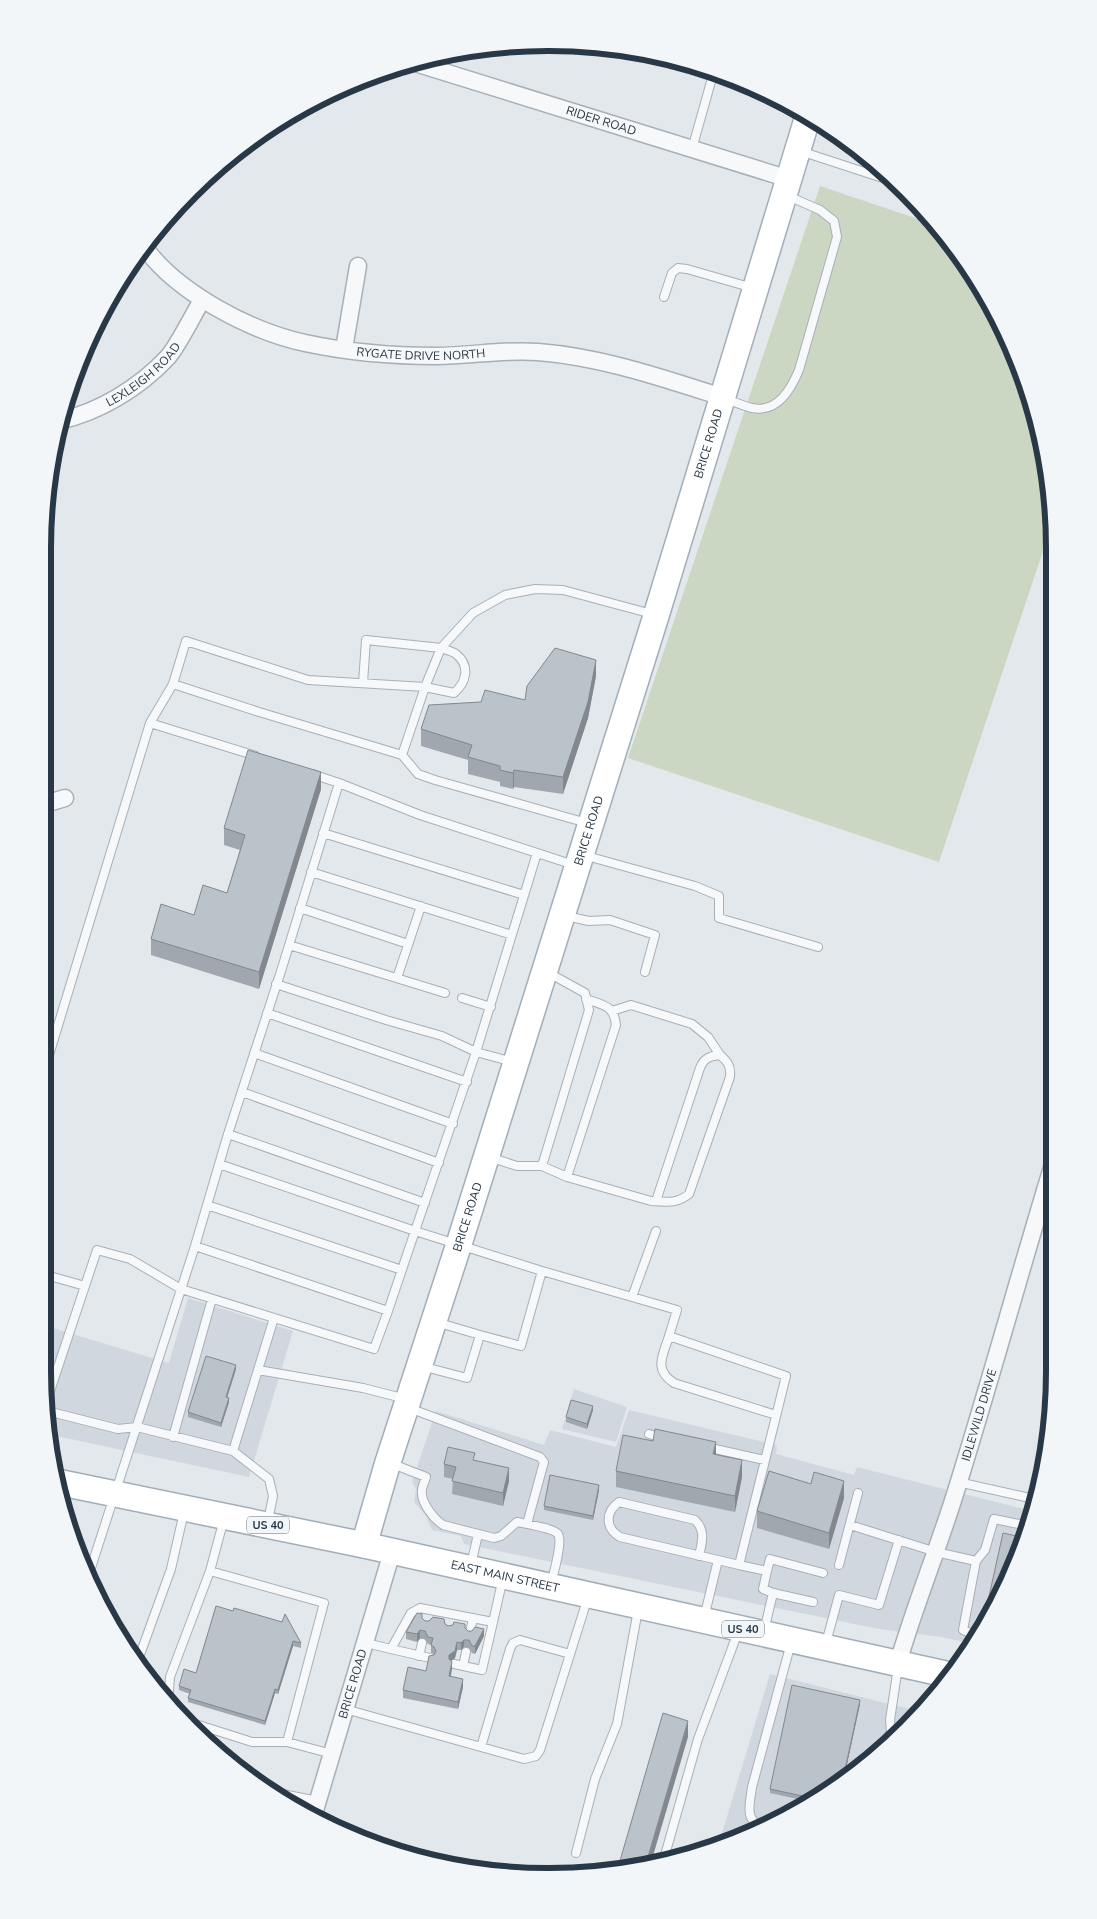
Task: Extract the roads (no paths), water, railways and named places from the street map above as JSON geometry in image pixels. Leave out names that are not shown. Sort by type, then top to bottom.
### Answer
[{"type":"main road","name":"BRICE ROAD","points":[[364,1545],[388,1462],[487,1156],[656,616],[806,123]]},
{"type":"main road","name":"EAST MAIN STREET","points":[[65,1484],[364,1545],[943,1673]]},
{"type":"street","name":"RIDER ROAD","points":[[427,67],[692,149],[787,186]]},
{"type":"street","name":"RYGATE DRIVE NORTH","points":[[149,253],[161,268],[202,300],[263,330],[304,343],[398,356],[440,356],[502,351],[567,355],[634,369],[722,397]]},
{"type":"street","points":[[344,349],[358,266]]},
{"type":"street","name":"LEXLEIGH ROAD","points":[[69,418],[94,410],[134,387],[169,356],[202,300]]},
{"type":"street","points":[[51,802],[65,798]]},
{"type":"street","name":"IDLEWILD DRIVE","points":[[898,1663],[909,1624],[936,1552],[958,1482],[1046,1187]]},
{"type":"street","name":"BRICE ROAD","points":[[315,1809],[392,1552]]},
{"type":"lane","points":[[692,149],[712,79]]},
{"type":"lane","points":[[798,150],[877,176]]},
{"type":"lane","points":[[722,397],[752,408],[762,408],[779,402],[791,390],[799,370],[837,237],[834,221],[787,186]]},
{"type":"lane","points":[[664,297],[672,273],[678,268],[755,289]]},
{"type":"lane","points":[[402,756],[425,687],[441,648],[473,613],[505,595],[535,589],[563,590],[656,616]]},
{"type":"lane","points":[[51,1049],[150,723],[172,684],[186,641],[308,680],[425,687],[454,693],[462,686],[466,673],[463,662],[455,653],[441,648],[366,640],[363,683]]},
{"type":"lane","points":[[172,684],[402,756],[418,774],[435,780],[591,824]]},
{"type":"lane","points":[[150,723],[264,759]]},
{"type":"lane","points":[[301,771],[339,783],[420,815],[537,853],[580,860],[695,886],[719,896],[719,918],[818,947]]},
{"type":"lane","points":[[92,1566],[182,1288],[228,1134],[339,783]]},
{"type":"lane","points":[[323,833],[524,895]]},
{"type":"lane","points":[[52,1386],[97,1250],[130,1259],[182,1288],[374,1349],[467,1082],[537,853]]},
{"type":"lane","points":[[311,872],[512,935]]},
{"type":"lane","points":[[397,978],[420,906]]},
{"type":"lane","points":[[300,908],[408,944]]},
{"type":"lane","points":[[562,915],[589,921],[610,920],[655,935],[645,972]]},
{"type":"lane","points":[[289,945],[445,993]]},
{"type":"lane","points":[[542,1166],[589,1010],[585,993],[545,972]]},
{"type":"lane","points":[[276,984],[442,1036],[476,1052],[516,1063]]},
{"type":"lane","points":[[462,998],[491,1007]]},
{"type":"lane","points":[[567,1177],[616,1025],[615,1014],[608,1007],[586,999]]},
{"type":"lane","points":[[487,1156],[518,1166],[542,1166],[567,1177],[656,1201],[680,1202],[689,1194],[730,1077],[731,1069],[728,1062],[720,1055],[708,1037],[692,1024],[630,1005],[612,1011]]},
{"type":"lane","points":[[267,1013],[467,1082]]},
{"type":"lane","points":[[254,1053],[453,1124]]},
{"type":"lane","points":[[656,1201],[703,1061],[711,1056],[720,1055]]},
{"type":"lane","points":[[242,1092],[439,1163]]},
{"type":"lane","points":[[228,1134],[425,1203]]},
{"type":"lane","points":[[219,1164],[415,1231],[542,1271],[677,1310],[660,1363],[665,1377],[674,1383],[776,1415]]},
{"type":"lane","points":[[207,1205],[402,1270]]},
{"type":"lane","points":[[632,1296],[656,1231]]},
{"type":"lane","points":[[195,1246],[388,1311]]},
{"type":"lane","points":[[434,1322],[521,1346],[542,1271]]},
{"type":"lane","points":[[51,1276],[85,1286]]},
{"type":"lane","points":[[173,1437],[212,1298]]},
{"type":"lane","points":[[233,1451],[274,1318]]},
{"type":"lane","points":[[419,1366],[467,1378],[480,1335]]},
{"type":"lane","points":[[669,1336],[786,1376],[738,1564]]},
{"type":"lane","points":[[258,1370],[363,1388],[407,1403],[540,1457],[544,1462],[527,1524]]},
{"type":"lane","points":[[53,1413],[118,1430],[137,1427],[233,1451],[269,1480],[273,1496],[267,1525]]},
{"type":"lane","points":[[649,1434],[668,1439]]},
{"type":"lane","points":[[697,1445],[765,1460]]},
{"type":"lane","points":[[388,1462],[426,1478],[421,1491],[423,1499],[436,1520],[443,1525],[494,1538],[501,1536],[517,1522],[552,1530],[558,1534],[560,1542],[551,1586]]},
{"type":"lane","points":[[958,1482],[1029,1498]]},
{"type":"lane","points":[[839,1565],[858,1493]]},
{"type":"lane","points":[[699,1556],[703,1534],[700,1525],[695,1520],[619,1502],[613,1506],[609,1525],[612,1532],[620,1538],[699,1556],[738,1564],[767,1571]]},
{"type":"lane","points":[[141,1655],[171,1569],[185,1508]]},
{"type":"lane","points":[[169,1691],[170,1677],[210,1571],[225,1516]]},
{"type":"lane","points":[[970,1633],[963,1630],[976,1560],[985,1550],[994,1519],[1021,1524]]},
{"type":"lane","points":[[850,1525],[936,1552],[976,1560]]},
{"type":"lane","points":[[470,1569],[478,1534]]},
{"type":"lane","points":[[825,1647],[839,1595],[879,1605],[900,1540]]},
{"type":"lane","points":[[813,1602],[773,1594],[764,1589],[770,1559],[823,1573]]},
{"type":"lane","points":[[704,1620],[718,1560]]},
{"type":"lane","points":[[210,1571],[324,1603],[287,1742]]},
{"type":"lane","points":[[454,1664],[482,1670],[503,1576]]},
{"type":"lane","points":[[665,1854],[698,1739],[752,1631],[773,1594]]},
{"type":"lane","points":[[345,1709],[524,1759],[536,1756],[540,1750],[589,1595]]},
{"type":"lane","points":[[576,1853],[595,1779],[617,1724],[639,1606]]},
{"type":"lane","points":[[391,1649],[411,1613],[420,1608],[429,1613],[452,1618],[473,1618],[492,1622]]},
{"type":"lane","points":[[470,1633],[473,1618]]},
{"type":"lane","points":[[481,1747],[513,1643],[520,1640],[570,1654]]},
{"type":"lane","points":[[754,1823],[749,1810],[752,1787],[792,1640]]},
{"type":"lane","points":[[366,1643],[430,1658]]},
{"type":"lane","points":[[419,1656],[422,1643]]},
{"type":"lane","points":[[463,1666],[466,1652]]},
{"type":"lane","points":[[892,1729],[890,1720],[898,1663]]},
{"type":"lane","points":[[201,1726],[252,1742],[287,1742],[332,1754]]},
{"type":"lane","points":[[291,1796],[318,1801]]}]
